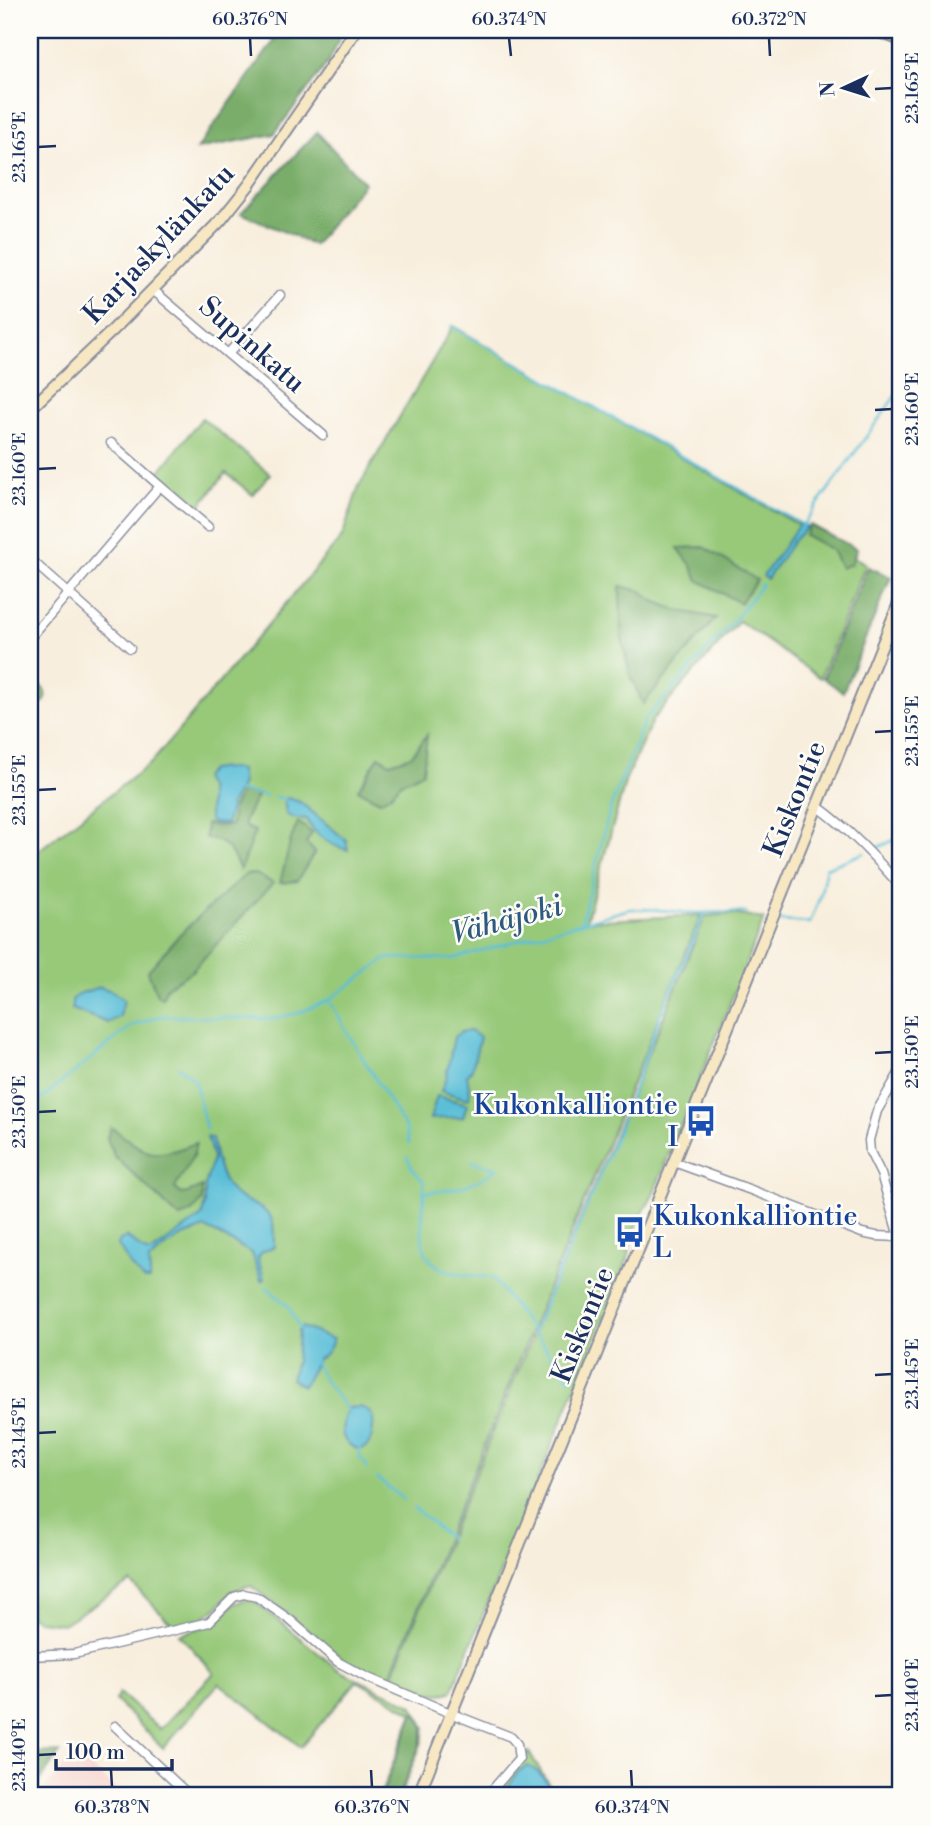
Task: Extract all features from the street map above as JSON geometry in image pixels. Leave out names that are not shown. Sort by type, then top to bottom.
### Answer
[{"type":"main road","name":"Karjaskylänkatu","points":[[30,409],[221,220],[356,30]]},
{"type":"main road","points":[[877,30],[901,39]]},
{"type":"main road","name":"Kiskontie","points":[[418,1796],[901,598]]},
{"type":"street","name":"Supinkatu","points":[[153,290],[323,435]]},
{"type":"street","points":[[228,354],[280,295]]},
{"type":"street","points":[[111,443],[208,527]]},
{"type":"street","points":[[30,638],[160,486]]},
{"type":"street","points":[[30,559],[130,648]]},
{"type":"street","points":[[817,806],[864,845],[901,887]]},
{"type":"street","points":[[674,1162],[862,1233],[899,1237],[881,1174],[870,1152],[869,1140],[877,1111],[901,1070]]},
{"type":"street","points":[[30,1656],[74,1654],[209,1622],[233,1597],[244,1594],[257,1597],[290,1620],[338,1662],[366,1677],[511,1737],[517,1744],[519,1759],[487,1796]]},
{"type":"street","points":[[115,1726],[188,1795]]},
{"type":"shaded area","points":[[75,1752],[123,1796],[39,1796]]},
{"type":"green space","points":[[264,30],[345,30],[329,61],[274,134],[197,149],[274,41]]},
{"type":"green space","points":[[317,132],[364,183],[314,245],[241,213]]},
{"type":"green space","points":[[453,326],[866,564],[820,678],[739,621],[653,719],[626,779],[586,921],[701,915],[389,1679],[345,1661],[251,1586],[237,1590],[205,1616],[173,1625],[130,1582],[63,1624],[39,1621],[30,1616],[30,857],[152,762],[342,537],[359,486]]},
{"type":"green space","points":[[202,418],[270,474],[253,495],[226,473],[197,509],[156,476]]},
{"type":"green space","points":[[810,525],[857,549],[851,564],[841,568],[832,550],[805,535]]},
{"type":"green space","points":[[704,547],[757,580],[740,603],[698,580],[678,548]]},
{"type":"green space","points":[[868,567],[891,577],[843,692],[823,678]]},
{"type":"green space","points":[[620,586],[641,591],[654,601],[677,610],[716,618],[643,704],[630,675],[621,635]]},
{"type":"green space","points":[[30,679],[42,687],[45,693],[45,701],[37,706],[30,703]]},
{"type":"green space","points":[[427,735],[423,772],[402,782],[380,801],[358,790],[379,756],[390,763],[411,756]]},
{"type":"green space","points":[[241,792],[258,794],[244,821],[245,827],[255,831],[240,870],[223,844],[205,838],[206,824],[231,825],[233,808]]},
{"type":"green space","points":[[298,822],[312,833],[306,843],[315,852],[297,881],[280,883],[291,839]]},
{"type":"green space","points":[[246,874],[256,874],[273,883],[192,971],[167,987],[162,998],[157,995],[148,971],[180,934]]},
{"type":"green space","points":[[732,914],[764,919],[652,1197],[640,1218],[629,1256],[452,1691],[429,1693],[391,1679],[705,916]]},
{"type":"green space","points":[[111,1127],[150,1152],[168,1152],[196,1143],[193,1156],[175,1188],[181,1194],[202,1187],[202,1201],[193,1211],[180,1218],[114,1156],[107,1138]]},
{"type":"green space","points":[[246,1599],[256,1602],[340,1671],[412,1705],[425,1727],[422,1742],[400,1796],[380,1796],[413,1713],[357,1681],[301,1747],[219,1683],[163,1748],[115,1700],[119,1693],[160,1729],[214,1673],[179,1634],[214,1624],[234,1604]]},
{"type":"green space","points":[[414,1713],[424,1727],[418,1750],[399,1796],[381,1796]]},
{"type":"green space","points":[[60,1752],[33,1796],[30,1796],[30,1753]]},
{"type":"green space","points":[[529,1752],[552,1789],[553,1796],[490,1796]]},
{"type":"water","points":[[800,523],[807,527],[793,541],[767,579],[763,576]]},
{"type":"water","points":[[210,770],[240,770],[242,784],[231,804],[226,824],[213,823],[209,820],[209,790],[203,778]]},
{"type":"water","points":[[284,799],[300,802],[346,840],[348,850],[324,839],[306,819],[293,818],[286,814]]},
{"type":"water","points":[[100,987],[112,991],[124,1000],[120,1016],[108,1023],[72,1009],[72,1000],[78,994]]},
{"type":"water","points":[[470,1031],[480,1037],[472,1069],[467,1075],[470,1092],[467,1099],[441,1091],[454,1037],[461,1032]]},
{"type":"water","points":[[437,1096],[467,1104],[463,1117],[430,1119]]},
{"type":"water","points":[[207,1137],[212,1138],[219,1169],[227,1186],[239,1197],[259,1207],[270,1217],[273,1224],[274,1247],[262,1252],[258,1258],[264,1279],[261,1281],[252,1253],[206,1228],[168,1245],[149,1261],[149,1280],[144,1280],[130,1265],[118,1245],[120,1240],[127,1237],[146,1252],[152,1252],[202,1216],[205,1186],[213,1158]]},
{"type":"water","points":[[302,1327],[333,1339],[328,1351],[318,1359],[303,1386],[291,1379],[296,1361],[298,1331]]},
{"type":"water","points":[[360,1407],[370,1412],[373,1425],[370,1442],[360,1449],[348,1444],[342,1430],[348,1408]]},
{"type":"water","points":[[527,1766],[543,1777],[550,1796],[513,1792],[508,1788],[517,1773]]},
{"type":"waterway","points":[[451,326],[803,525],[896,395]]},
{"type":"waterway","points":[[581,923],[611,806],[645,720],[737,617],[762,584]]},
{"type":"waterway","points":[[238,791],[266,796]]},
{"type":"waterway","points":[[275,797],[285,799]]},
{"type":"waterway","name":"Vähäjoki","points":[[872,850],[901,837]]},
{"type":"waterway","name":"Vähäjoki","points":[[781,921],[810,923],[820,897],[826,868],[864,853]]},
{"type":"waterway","name":"Vähäjoki","points":[[30,1108],[131,1026],[161,1016],[270,1019],[299,1013],[329,1000],[386,959],[452,959],[630,909],[746,913]]},
{"type":"waterway","points":[[533,1332],[627,1109],[661,1013],[704,915]]},
{"type":"waterway","points":[[330,1001],[406,1129],[409,1144]]},
{"type":"waterway","points":[[179,1067],[195,1081],[206,1129]]},
{"type":"waterway","points":[[407,1157],[424,1182],[422,1236],[426,1254],[432,1262],[450,1272],[492,1277],[569,1379]]},
{"type":"waterway","points":[[424,1193],[462,1187],[497,1169],[472,1161]]},
{"type":"waterway","points":[[266,1287],[288,1306],[300,1329]]},
{"type":"waterway","points":[[314,1361],[347,1410]]},
{"type":"waterway","points":[[359,1448],[359,1458],[367,1465],[366,1469]]},
{"type":"waterway","points":[[377,1478],[404,1500]]},
{"type":"waterway","points":[[414,1508],[449,1538]]},
{"type":"place","name":"Kukonkalliontie I","points":[[701,1121]]},
{"type":"place","name":"Kukonkalliontie L","points":[[630,1232]]}]
